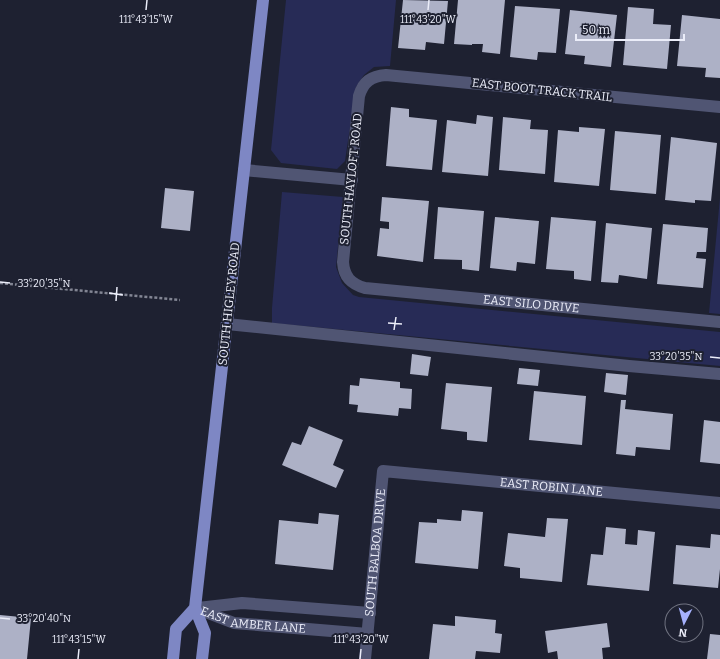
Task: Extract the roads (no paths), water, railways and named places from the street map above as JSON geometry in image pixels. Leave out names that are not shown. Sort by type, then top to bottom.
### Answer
[{"type":"main road","name":"SOUTH HIGLEY ROAD","points":[[202,659],[205,633],[195,608],[263,0]]},
{"type":"main road","points":[[173,659],[176,629],[195,608]]},
{"type":"street","name":"EAST BOOT TRACK TRAIL","points":[[365,83],[371,78],[386,75],[720,107]]},
{"type":"street","name":"SOUTH HAYLOFT ROAD","points":[[347,277],[344,270],[344,262],[360,96],[365,83]]},
{"type":"street","points":[[244,170],[352,180]]},
{"type":"street","name":"EAST SILO DRIVE","points":[[347,277],[352,282],[365,288],[720,322]]},
{"type":"street","points":[[227,324],[629,366],[720,374]]},
{"type":"street","name":"EAST ROBIN LANE","points":[[383,470],[720,503]]},
{"type":"street","name":"SOUTH BALBOA DRIVE","points":[[365,659],[383,470]]},
{"type":"street","name":"EAST AMBER LANE","points":[[195,608],[242,603],[370,613]]},
{"type":"street","name":"EAST AMBER LANE","points":[[195,608],[234,623],[368,634]]}]
